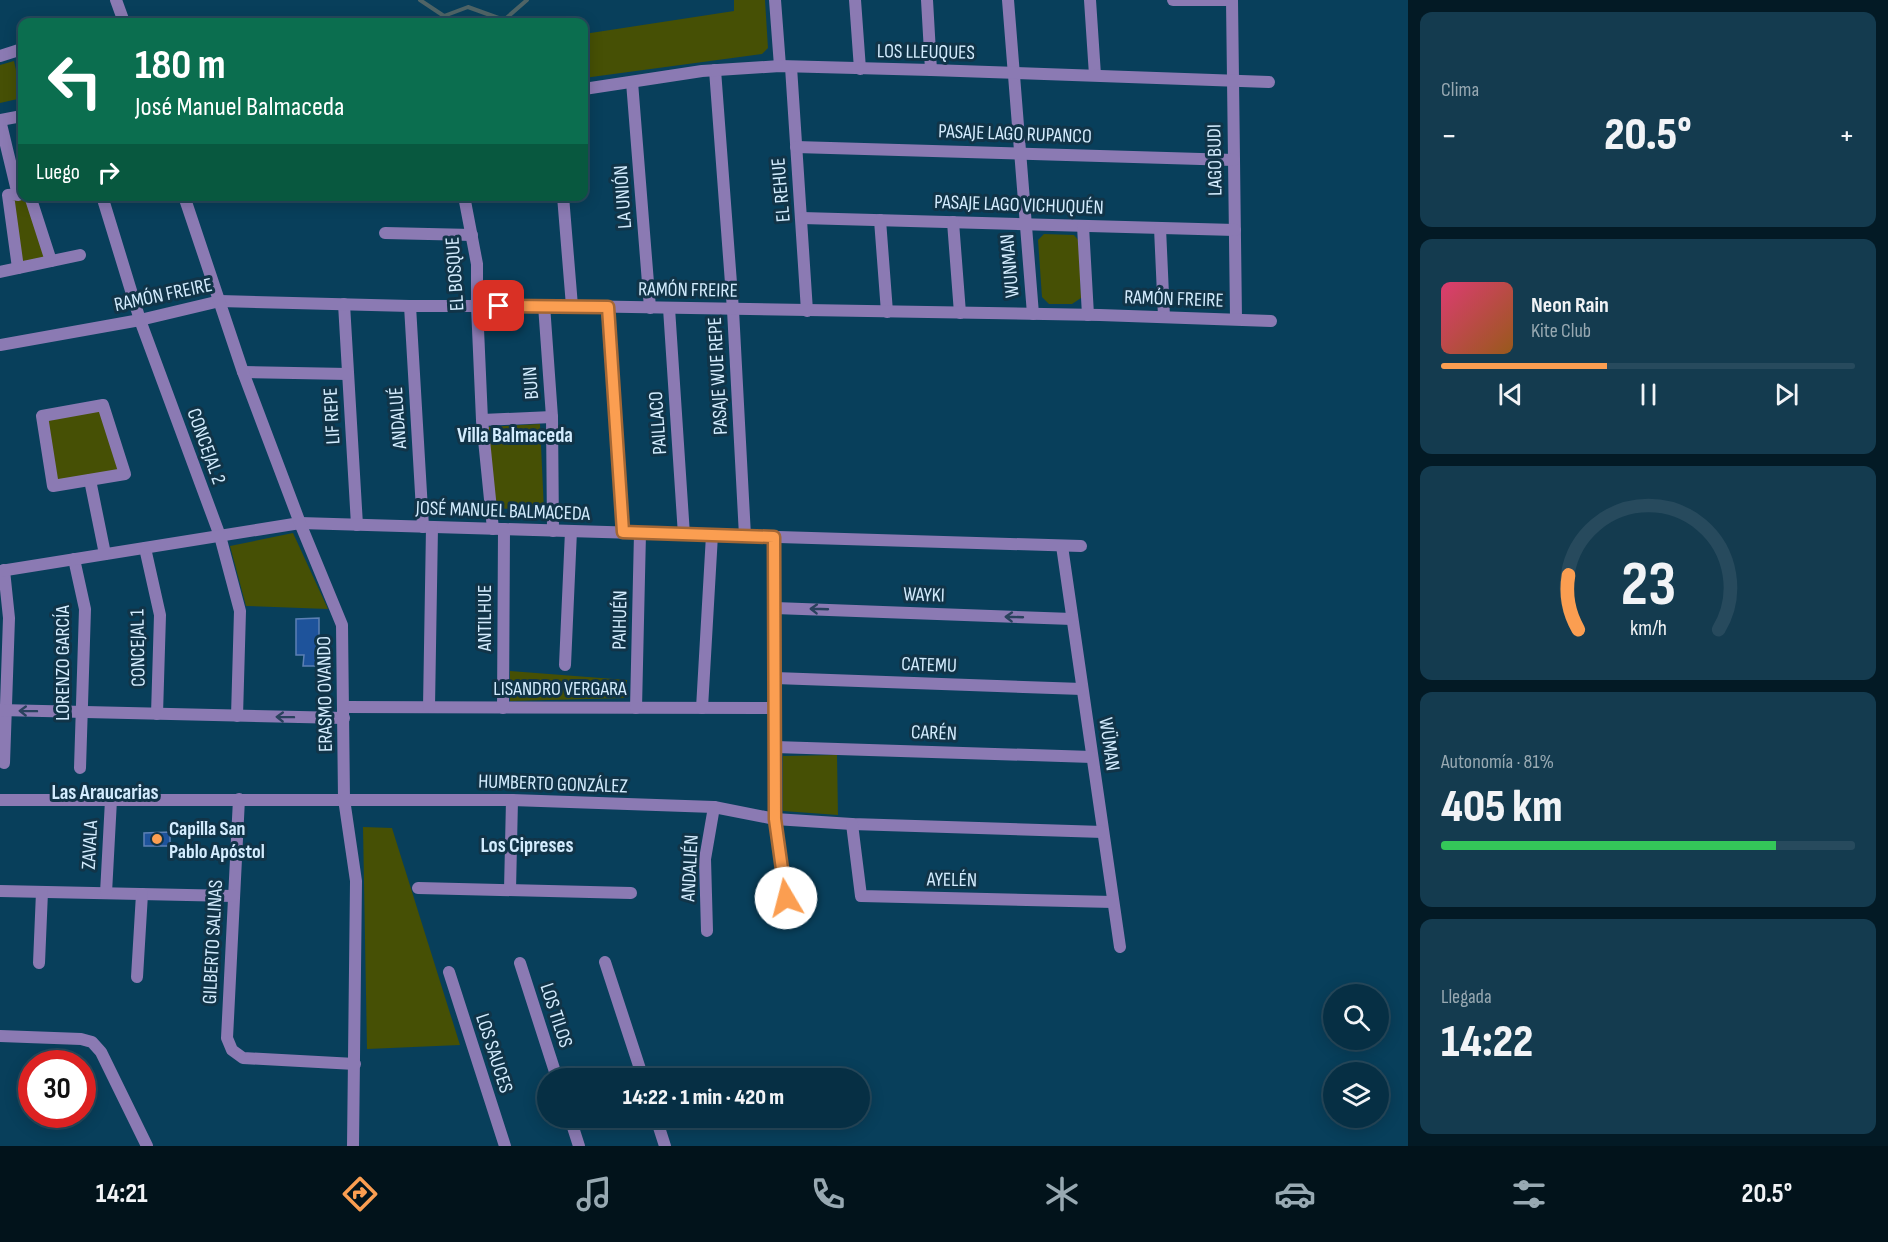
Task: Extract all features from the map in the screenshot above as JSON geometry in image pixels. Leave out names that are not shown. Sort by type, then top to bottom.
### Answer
[{"type":"street","points":[[116,0],[123,18]]},
{"type":"street","name":"EL REHUE","points":[[775,0],[796,147],[807,310]]},
{"type":"street","points":[[855,0],[860,69]]},
{"type":"street","points":[[927,0],[931,70]]},
{"type":"street","name":"WUNMAN","points":[[1008,0],[1033,314]]},
{"type":"street","points":[[1090,0],[1095,75]]},
{"type":"street","points":[[1173,0],[1232,0]]},
{"type":"street","name":"LAGO BUDI","points":[[1232,0],[1236,319]]},
{"type":"street","points":[[0,56],[18,50]]},
{"type":"street","name":"LOS LLEUQUES","points":[[588,88],[715,70],[785,67],[1269,82]]},
{"type":"street","name":"PASAJE WUE REPE","points":[[715,70],[733,310],[746,536]]},
{"type":"street","name":"LA UNIÓN","points":[[632,82],[650,308]]},
{"type":"street","points":[[18,117],[0,120],[18,179]]},
{"type":"street","name":"PASAJE LAGO RUPANCO","points":[[796,147],[1234,159]]},
{"type":"street","points":[[18,195],[8,195],[18,268]]},
{"type":"street","points":[[26,201],[51,261]]},
{"type":"street","name":"CONCEJAL 2","points":[[104,201],[140,320],[220,536],[240,611],[237,716]]},
{"type":"street","name":"ERASMO OVANDO","points":[[186,201],[243,372],[300,523],[342,625],[344,799],[356,881],[353,1146]]},
{"type":"street","name":"EL BOSQUE","points":[[465,201],[477,264],[482,420],[498,529]]},
{"type":"street","points":[[563,201],[572,306]]},
{"type":"street","name":"PASAJE LAGO VICHUQUÉN","points":[[802,218],[1235,230]]},
{"type":"street","points":[[880,220],[887,312]]},
{"type":"street","points":[[953,222],[960,313]]},
{"type":"street","points":[[1083,226],[1088,315]]},
{"type":"street","points":[[1160,228],[1164,317]]},
{"type":"street","points":[[385,233],[472,235]]},
{"type":"street","points":[[0,272],[80,255]]},
{"type":"street","name":"RAMÓN FREIRE","points":[[0,345],[140,320],[220,301],[410,306],[572,306],[1088,315],[1271,321]]},
{"type":"street","name":"LIF REPE","points":[[344,304],[357,525]]},
{"type":"street","name":"ANDALUÉ","points":[[410,306],[427,527],[429,707]]},
{"type":"street","name":"BUIN","points":[[544,306],[552,417],[553,531]]},
{"type":"street","points":[[608,307],[623,532]]},
{"type":"street","name":"PAILLACO","points":[[669,308],[684,534]]},
{"type":"street","points":[[243,372],[348,374]]},
{"type":"street","points":[[103,405],[125,474],[90,480],[53,486],[42,416],[103,405]]},
{"type":"street","points":[[482,420],[552,417]]},
{"type":"street","points":[[90,480],[105,554]]},
{"type":"street","name":"JOSÉ MANUEL BALMACEDA","points":[[2,570],[300,523],[1081,546]]},
{"type":"street","name":"ANTILHUE","points":[[498,529],[503,708]]},
{"type":"street","points":[[565,665],[571,531]]},
{"type":"street","name":"PAIHUÉN","points":[[636,708],[640,533]]},
{"type":"street","points":[[702,708],[712,536]]},
{"type":"street","points":[[774,537],[775,819],[789,917]]},
{"type":"street","name":"WÜMAN","points":[[1062,546],[1120,947]]},
{"type":"street","name":"CONCEJAL 1","points":[[145,548],[160,615],[157,714]]},
{"type":"street","name":"LORENZO GARCÍA","points":[[74,559],[86,609],[80,768]]},
{"type":"street","points":[[2,570],[9,618],[3,710],[4,763]]},
{"type":"street","name":"WAYKI","points":[[775,608],[1072,619]]},
{"type":"street","name":"CATEMU","points":[[775,678],[1082,689]]},
{"type":"street","name":"LISANDRO VERGARA","points":[[3,710],[237,716],[344,713],[429,707],[775,708]]},
{"type":"street","name":"CARÉN","points":[[776,747],[1092,757]]},
{"type":"street","name":"GILBERTO SALINAS","points":[[239,799],[227,1038],[232,1050],[243,1058],[355,1064]]},
{"type":"street","name":"HUMBERTO GONZÁLEZ","points":[[0,800],[512,800],[714,807],[775,819],[852,824],[1103,832]]},
{"type":"street","name":"ZAVALA","points":[[106,893],[111,800]]},
{"type":"street","points":[[510,890],[512,800]]},
{"type":"street","name":"ANDALIÉN","points":[[707,931],[705,859],[714,807]]},
{"type":"street","name":"AYELÉN","points":[[852,824],[861,896],[1113,902]]},
{"type":"street","points":[[418,888],[631,893]]},
{"type":"street","points":[[0,891],[234,896]]},
{"type":"street","points":[[39,963],[42,892]]},
{"type":"street","points":[[137,977],[142,894]]},
{"type":"street","points":[[605,962],[640,1068]]},
{"type":"street","name":"LOS TILOS","points":[[520,963],[554,1068]]},
{"type":"street","name":"LOS SAUCES","points":[[448,972],[505,1146]]},
{"type":"street","points":[[0,1036],[81,1039],[97,1046],[147,1146]]},
{"type":"street","points":[[573,1128],[579,1146]]},
{"type":"street","points":[[659,1128],[665,1146]]},
{"type":"green space","points":[[734,0],[765,0],[768,48],[762,54],[588,77],[588,33],[734,11]]},
{"type":"green space","points":[[14,61],[18,80],[18,99],[0,103],[0,65]]},
{"type":"green space","points":[[9,195],[18,196],[18,201],[30,201],[50,261],[19,268]]},
{"type":"green space","points":[[1044,234],[1074,235],[1079,241],[1081,298],[1072,304],[1049,304],[1042,297],[1038,240]]},
{"type":"green space","points":[[102,406],[124,473],[54,485],[42,417]]},
{"type":"green space","points":[[540,424],[544,511],[495,508],[488,427]]},
{"type":"green space","points":[[293,533],[328,609],[246,606],[230,546]]},
{"type":"green space","points":[[510,671],[627,680],[626,698],[510,701]]},
{"type":"green space","points":[[837,755],[838,815],[783,811],[783,756]]},
{"type":"green space","points":[[363,827],[392,828],[460,1045],[367,1049]]},
{"type":"building","points":[[319,618],[319,666],[303,666],[304,655],[296,655],[296,619]]},
{"type":"building","name":"Capilla San Pablo Apóstol","points":[[170,832],[170,846],[144,846],[144,833]]},
{"type":"waterway","points":[[420,0],[444,16],[468,7],[498,18]]},
{"type":"waterway","points":[[506,18],[527,0]]},
{"type":"place","name":"Capilla San Pablo Apóstol","points":[[157,839]]},
{"type":"district","name":"Villa Balmaceda","points":[[515,435]]},
{"type":"district","name":"Las Araucarias","points":[[105,792]]},
{"type":"district","name":"Los Cipreses","points":[[527,845]]},
{"type":"route","points":[[499,306],[608,307],[623,532],[774,537],[775,819],[786,898]]}]
